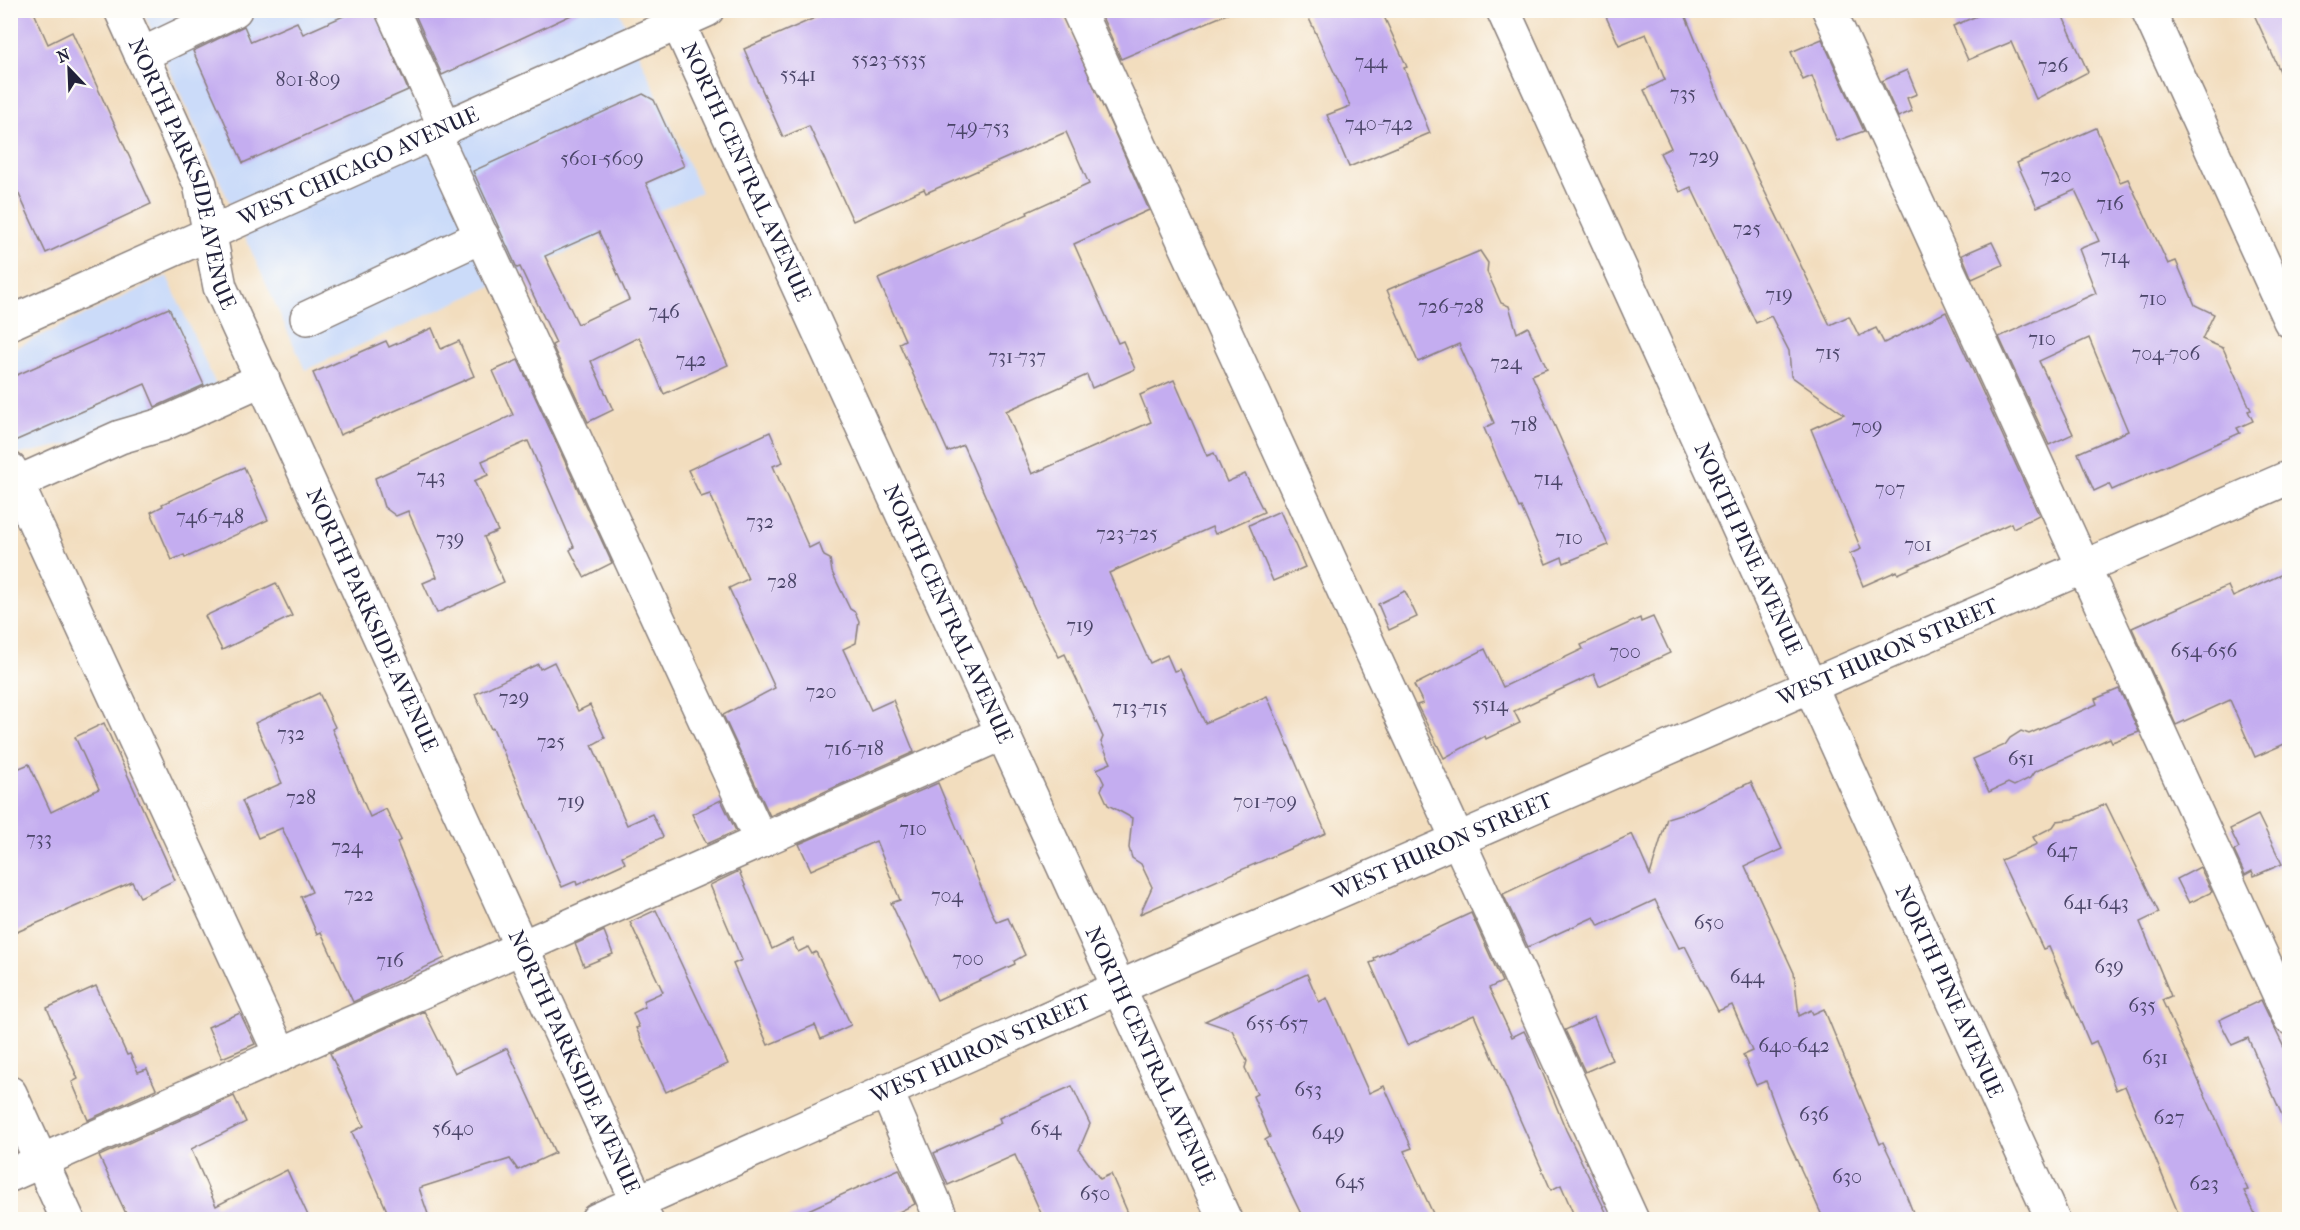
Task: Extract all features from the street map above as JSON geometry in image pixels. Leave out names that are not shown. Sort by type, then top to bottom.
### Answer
[{"type":"street","name":"NORTH PARKSIDE AVENUE","points":[[121,10],[200,184],[220,287],[642,1210]]},
{"type":"street","points":[[141,55],[235,10]]},
{"type":"street","points":[[392,10],[482,236],[761,841]]},
{"type":"street","points":[[1078,10],[1632,1220]]},
{"type":"street","name":"NORTH PINE AVENUE","points":[[1503,10],[1812,685],[2053,1220]]},
{"type":"street","points":[[1829,10],[2289,1018]]},
{"type":"street","points":[[2148,10],[2289,321]]},
{"type":"street","name":"WEST CHICAGO AVENUE","points":[[10,323],[440,132],[685,15]]},
{"type":"street","name":"NORTH CENTRAL AVENUE","points":[[685,15],[1003,733],[1225,1220]]},
{"type":"street","points":[[307,318],[482,236]]},
{"type":"street","points":[[263,379],[161,425],[120,437],[14,476],[281,1054]]},
{"type":"street","name":"WEST HURON STREET","points":[[597,1220],[642,1210],[886,1090],[2289,477]]},
{"type":"street","points":[[10,1175],[1003,733]]},
{"type":"street","points":[[886,1090],[942,1220]]},
{"type":"street","points":[[10,1094],[68,1220]]},
{"type":"shaded area","points":[[143,11],[619,11],[701,192],[305,370]]},
{"type":"shaded area","points":[[167,276],[228,412],[11,456],[11,350]]},
{"type":"building","points":[[10,10],[33,10],[48,44],[72,32],[151,204],[46,253],[10,175]]},
{"type":"building","points":[[357,10],[374,10],[408,90],[243,163],[193,51],[244,26],[251,42],[297,22],[303,34]]},
{"type":"building","points":[[413,10],[582,10],[442,75]]},
{"type":"building","points":[[833,10],[1060,10],[1149,210],[1074,244],[1118,343],[1123,341],[1135,369],[1092,388],[1087,375],[1006,411],[1032,474],[1151,422],[1140,395],[1174,380],[1207,456],[1214,453],[1227,482],[1245,474],[1264,512],[1215,534],[1212,527],[1109,573],[1150,663],[1167,655],[1174,671],[1180,669],[1205,723],[1267,696],[1326,833],[1140,914],[1152,887],[1141,864],[1132,858],[1129,848],[1132,818],[1108,805],[1101,790],[1104,783],[1097,769],[1111,763],[1101,742],[1103,737],[1065,654],[1059,657],[1037,614],[963,445],[948,452],[899,343],[905,340],[878,279],[1028,214],[1027,212],[1089,184],[1066,132],[926,193],[924,189],[853,221],[809,126],[783,137],[744,49]]},
{"type":"building","points":[[1099,10],[1234,10],[1234,11],[1121,59]]},
{"type":"building","points":[[1305,10],[1381,10],[1407,67],[1404,68],[1430,133],[1349,167],[1327,115],[1350,106]]},
{"type":"building","points":[[1603,10],[1700,10],[1686,17],[1719,98],[1830,325],[1849,316],[1859,336],[1876,328],[1884,343],[1946,312],[2039,515],[2013,528],[2011,523],[1898,574],[1897,571],[1863,586],[1850,554],[1861,549],[1811,429],[1844,414],[1791,376],[1789,351],[1771,316],[1756,323],[1691,187],[1680,192],[1660,153],[1671,148],[1644,90],[1665,80],[1646,34],[1619,45]]},
{"type":"building","points":[[1991,10],[2060,10],[2088,72],[2036,99],[2011,42],[1968,60],[1953,26]]},
{"type":"building","points":[[2252,10],[2289,10],[2289,91]]},
{"type":"building","points":[[1822,39],[1864,131],[1837,141],[1812,76],[1803,80],[1791,52]]},
{"type":"building","points":[[1907,70],[1917,94],[1907,98],[1912,111],[1898,117],[1882,81]]},
{"type":"building","points":[[643,94],[654,100],[684,166],[646,183],[728,365],[664,394],[639,337],[591,361],[613,410],[588,422],[552,345],[556,343],[520,267],[517,268],[473,171]],"holes":[[[599,232],[629,300],[578,324],[545,256]]]},
{"type":"building","points":[[2096,128],[2120,182],[2128,179],[2168,264],[2176,261],[2195,305],[2214,314],[2202,339],[2223,348],[2251,410],[2248,411],[2253,421],[2237,428],[2240,433],[2112,490],[2109,484],[2094,491],[2078,453],[2128,431],[2089,338],[2039,361],[2073,434],[2049,445],[1999,337],[2096,293],[2079,249],[2099,241],[2075,190],[2037,207],[2017,163]]},
{"type":"building","points":[[1992,242],[2003,265],[1972,279],[1962,255]]},
{"type":"building","points":[[1480,251],[1488,263],[1487,272],[1501,303],[1509,306],[1517,333],[1528,327],[1547,369],[1532,375],[1608,545],[1564,563],[1562,557],[1546,564],[1521,507],[1519,508],[1484,428],[1494,423],[1459,344],[1418,362],[1387,290]]},
{"type":"building","points":[[169,308],[204,385],[155,407],[145,384],[10,443],[10,378]]},
{"type":"building","points":[[432,328],[441,349],[459,341],[474,376],[340,435],[313,373],[386,341],[389,347]]},
{"type":"building","points":[[518,360],[612,563],[584,577],[570,550],[574,547],[528,441],[482,461],[488,475],[474,481],[498,531],[484,537],[504,582],[437,613],[423,583],[437,577],[408,511],[396,516],[384,507],[375,478],[513,415],[493,371]]},
{"type":"building","points":[[770,432],[783,462],[773,466],[809,548],[819,543],[824,556],[830,559],[832,572],[850,609],[855,612],[859,621],[856,643],[843,649],[871,710],[893,700],[914,752],[770,816],[723,715],[775,688],[729,588],[748,579],[710,494],[701,497],[688,470]]},
{"type":"building","points":[[244,467],[268,520],[185,558],[184,555],[172,560],[151,512],[163,506],[162,504]]},
{"type":"building","points":[[1280,511],[1305,567],[1273,581],[1249,525]]},
{"type":"building","points":[[2289,571],[2289,742],[2255,757],[2230,700],[2176,725],[2132,628],[2228,586],[2233,597]]},
{"type":"building","points":[[276,583],[292,616],[222,650],[205,616]]},
{"type":"building","points":[[1405,591],[1417,617],[1389,630],[1378,604]]},
{"type":"building","points":[[1653,617],[1670,653],[1599,686],[1594,674],[1514,711],[1520,723],[1486,739],[1485,736],[1444,758],[1417,705],[1423,703],[1414,685],[1485,649],[1503,687],[1583,649],[1581,645],[1640,618],[1641,622]]},
{"type":"building","points":[[554,662],[578,711],[590,705],[605,738],[592,745],[627,825],[652,814],[663,837],[622,856],[625,863],[577,885],[576,881],[562,887],[493,728],[491,729],[475,694],[538,664],[540,669]]},
{"type":"building","points":[[2119,689],[2139,732],[2112,742],[2110,738],[2034,772],[2030,778],[2014,786],[2008,783],[1989,792],[1973,759],[2005,745],[2010,738],[2021,731],[2029,734],[2097,704],[2095,699]]},
{"type":"building","points":[[319,693],[335,727],[332,729],[370,817],[386,809],[401,840],[397,842],[445,958],[353,1002],[321,932],[317,934],[301,897],[312,892],[282,828],[258,838],[242,801],[282,783],[255,723]]},
{"type":"building","points":[[104,723],[175,880],[140,897],[132,882],[10,935],[10,772],[29,764],[51,812],[99,789],[75,737]]},
{"type":"building","points":[[1751,782],[1782,849],[1745,866],[1794,973],[1799,1016],[1811,1010],[1813,1014],[1824,1009],[1880,1144],[1883,1142],[1895,1167],[1916,1220],[1824,1220],[1788,1141],[1766,1081],[1756,1085],[1743,1055],[1752,1051],[1732,1005],[1718,1011],[1685,946],[1679,948],[1655,900],[1599,926],[1594,917],[1528,947],[1503,894],[1632,834],[1650,875],[1667,818],[1690,811]]},
{"type":"building","points":[[938,783],[994,918],[997,922],[1008,918],[1025,955],[1014,961],[1015,964],[937,1000],[891,903],[900,900],[876,841],[811,870],[799,844]]},
{"type":"building","points":[[721,800],[736,831],[707,844],[692,814]]},
{"type":"building","points":[[2106,804],[2159,913],[2140,922],[2171,996],[2162,1000],[2248,1190],[2244,1191],[2258,1220],[2181,1220],[2125,1086],[2116,1090],[2096,1041],[2090,1044],[2049,947],[2043,949],[2001,860],[2037,844],[2033,837],[2053,827],[2057,821],[2073,819]]},
{"type":"building","points":[[2258,815],[2282,864],[2254,876],[2252,871],[2245,875],[2234,851],[2239,848],[2230,829]]},
{"type":"building","points":[[2200,867],[2212,892],[2189,903],[2177,879]]},
{"type":"building","points":[[739,871],[772,949],[792,939],[798,952],[808,947],[812,954],[816,952],[851,1025],[821,1039],[815,1025],[768,1045],[733,964],[742,960],[710,885]]},
{"type":"building","points":[[656,910],[728,1064],[666,1092],[636,1028],[639,1027],[633,1013],[645,1007],[643,1001],[663,992],[630,922]]},
{"type":"building","points":[[1471,913],[1502,982],[1489,988],[1512,1037],[1524,1031],[1566,1130],[1610,1220],[1576,1220],[1561,1185],[1551,1190],[1474,1015],[1407,1045],[1370,963],[1375,961],[1374,958]]},
{"type":"building","points":[[604,931],[613,954],[584,966],[575,944]]},
{"type":"building","points":[[1307,974],[1319,1002],[1327,998],[1369,1093],[1384,1086],[1412,1148],[1404,1151],[1436,1220],[1304,1220],[1265,1140],[1270,1137],[1253,1096],[1257,1094],[1245,1068],[1247,1061],[1232,1030],[1205,1021]]},
{"type":"building","points":[[96,986],[127,1055],[130,1054],[138,1072],[147,1069],[156,1089],[88,1120],[72,1082],[78,1079],[47,1008]]},
{"type":"building","points":[[2261,1000],[2289,1058],[2289,1131],[2248,1038],[2232,1045],[2219,1020]]},
{"type":"building","points":[[424,1011],[455,1073],[507,1048],[555,1153],[518,1170],[510,1159],[419,1188],[430,1220],[391,1220],[352,1132],[364,1126],[330,1053]]},
{"type":"building","points":[[240,1013],[255,1044],[222,1058],[208,1027]]},
{"type":"building","points":[[1594,1017],[1612,1060],[1585,1072],[1565,1030]]},
{"type":"building","points":[[1072,1086],[1090,1124],[1079,1150],[1100,1179],[1111,1174],[1131,1220],[1044,1220],[1015,1155],[948,1185],[934,1153],[1001,1123],[999,1118]]},
{"type":"building","points":[[234,1096],[246,1122],[191,1149],[216,1206],[287,1170],[310,1220],[129,1220],[99,1156]]},
{"type":"building","points":[[899,1169],[915,1204],[883,1220],[786,1220]]}]
